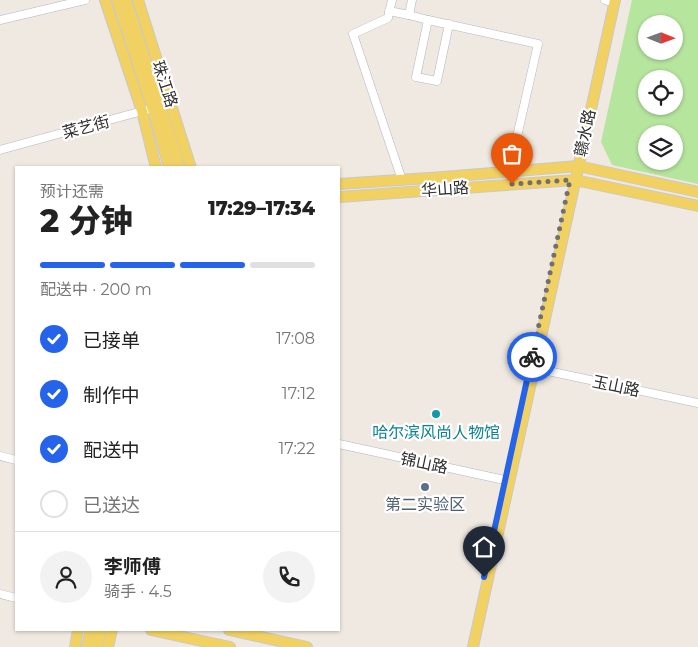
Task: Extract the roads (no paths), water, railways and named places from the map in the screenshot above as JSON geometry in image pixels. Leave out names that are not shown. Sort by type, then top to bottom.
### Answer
[{"type":"main road","name":"珠江路","points":[[105,0],[142,111],[156,166]]},
{"type":"main road","name":"珠江路","points":[[117,0],[179,166]]},
{"type":"main road","name":"珠江路","points":[[126,0],[156,107],[168,166]]},
{"type":"main road","name":"珠江路","points":[[138,0],[190,166]]},
{"type":"main road","name":"赣水路","points":[[473,647],[535,344],[575,167],[609,0]]},
{"type":"main road","name":"华山路","points":[[340,184],[575,167],[698,192]]},
{"type":"main road","name":"赣水路","points":[[468,647],[534,368],[572,180]]},
{"type":"main road","name":"华山路","points":[[340,198],[572,180],[698,206]]},
{"type":"main road","points":[[75,647],[78,631]]},
{"type":"main road","points":[[87,647],[91,631]]},
{"type":"main road","points":[[97,647],[101,631]]},
{"type":"main road","points":[[108,647],[112,631]]},
{"type":"main road","points":[[156,631],[230,647]]},
{"type":"main road","points":[[234,631],[307,647]]},
{"type":"street","points":[[0,20],[85,0]]},
{"type":"street","points":[[392,0],[388,18],[353,34],[402,180]]},
{"type":"street","points":[[409,15],[412,0]]},
{"type":"street","points":[[389,11],[538,44],[509,172]]},
{"type":"street","points":[[428,20],[416,77],[437,82],[449,24]]},
{"type":"street","name":"菜艺街","points":[[0,150],[171,102]]},
{"type":"street","name":"玉山路","points":[[534,368],[698,403]]},
{"type":"street","name":"锦山路","points":[[340,444],[507,481]]},
{"type":"street","points":[[0,456],[15,460]]},
{"type":"street","points":[[0,594],[15,598]]},
{"type":"place","name":"哈尔滨风尚人物馆","points":[[436,414]]},
{"type":"place","name":"第二实验区","points":[[425,487]]}]
